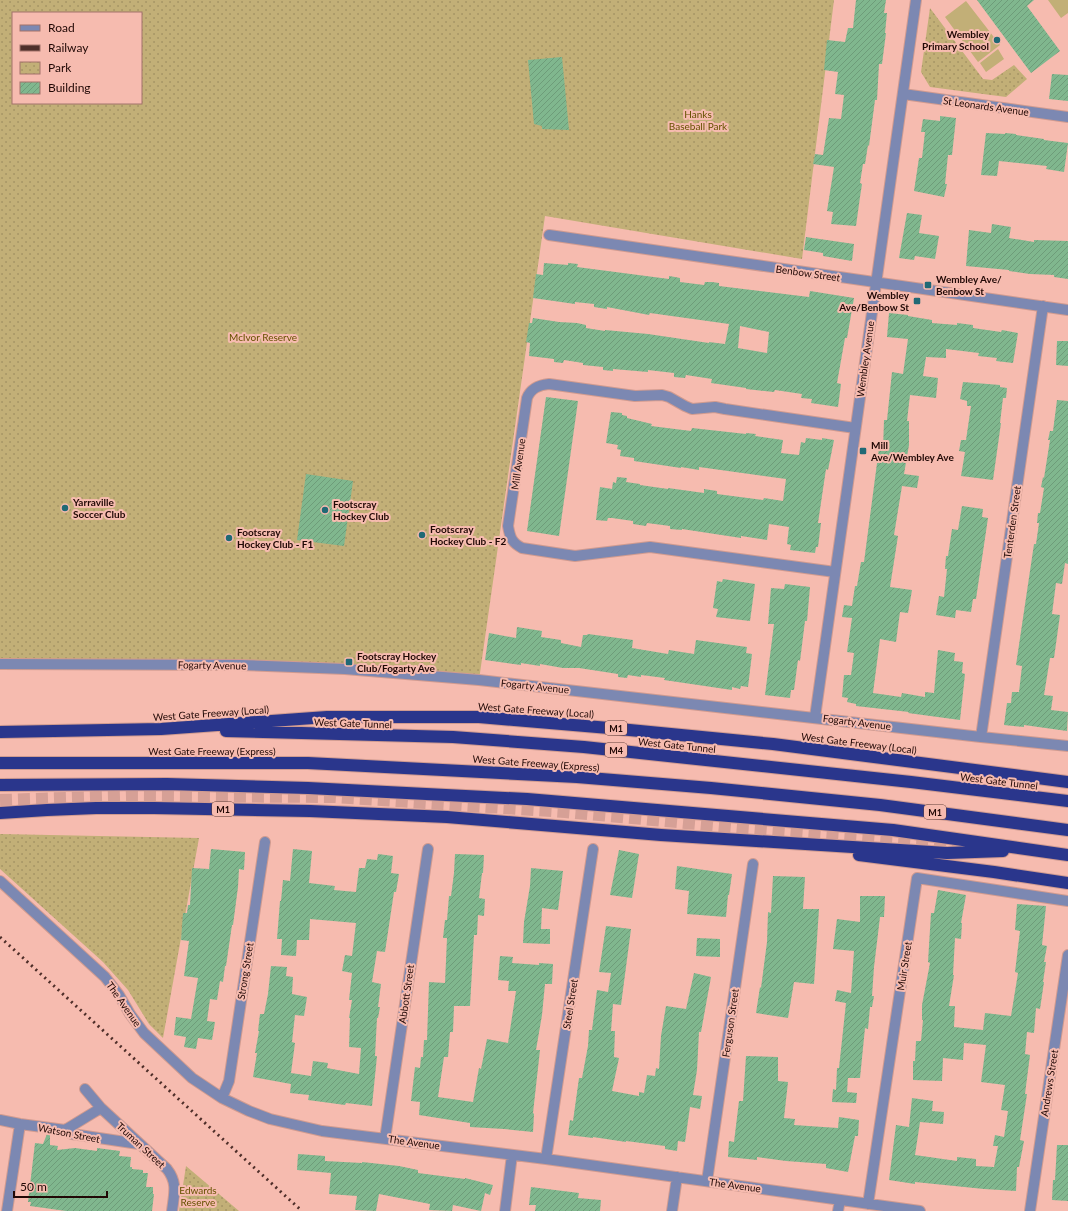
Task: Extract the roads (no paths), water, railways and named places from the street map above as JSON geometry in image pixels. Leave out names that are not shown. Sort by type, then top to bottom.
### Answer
[{"type":"highway","name":"West Gate Freeway (Local)","points":[[0,732],[161,729],[327,717],[479,717],[773,744],[1068,782]]},
{"type":"highway","name":"West Gate Tunnel","points":[[161,729],[453,737],[584,747],[910,782],[1068,801]]},
{"type":"highway","name":"West Gate Freeway (Express)","points":[[0,763],[308,763],[569,776],[880,805],[1068,830]]},
{"type":"highway","name":"M1","points":[[0,785],[183,784],[308,788],[527,799],[893,830],[1068,855]]},
{"type":"highway","name":"M1","points":[[0,813],[125,808],[310,811],[446,818],[661,835],[947,853],[1042,851]]},
{"type":"highway","name":"M1","points":[[661,835],[875,857],[1068,883]]},
{"type":"street","name":"Wembley Avenue","points":[[815,717],[916,0]]},
{"type":"street","name":"St Leonards Avenue","points":[[903,94],[1068,118]]},
{"type":"street","name":"Benbow Street","points":[[549,235],[1068,310]]},
{"type":"street","name":"Tenterden Street","points":[[981,737],[1043,306]]},
{"type":"street","name":"Mill Avenue","points":[[835,572],[650,547],[575,556],[522,548],[515,544],[510,538],[508,526],[527,398],[529,392],[540,385],[549,384],[635,396],[662,395],[692,409],[714,407],[855,428]]},
{"type":"street","name":"Fogarty Avenue","points":[[0,664],[240,665],[345,668],[479,680],[1068,746]]},
{"type":"street","name":"Strong Street","points":[[222,1098],[229,1081],[265,842]]},
{"type":"street","name":"Abbott Street","points":[[385,1138],[428,849]]},
{"type":"street","name":"Steel Street","points":[[546,1159],[593,849]]},
{"type":"street","name":"Ferguson Street","points":[[707,1181],[753,864]]},
{"type":"street","name":"Muir Street","points":[[868,1204],[917,878],[1068,901]]},
{"type":"street","name":"The Avenue","points":[[0,881],[105,977],[119,995],[130,1014],[144,1033],[192,1078],[222,1098],[270,1119],[322,1131],[385,1138],[512,1156],[546,1159],[920,1211]]},
{"type":"street","name":"Andrews Street","points":[[1030,1211],[1068,955]]},
{"type":"street","name":"Truman Street","points":[[85,1089],[101,1108],[167,1169],[172,1176],[175,1185],[172,1211]]},
{"type":"street","points":[[65,1130],[101,1108]]},
{"type":"street","name":"Watson Street","points":[[0,1120],[65,1130],[72,1134],[139,1144]]},
{"type":"street","points":[[8,1211],[20,1124]]},
{"type":"street","points":[[505,1211],[512,1156]]},
{"type":"street","points":[[672,1211],[677,1178]]},
{"type":"street","points":[[838,1211],[840,1200]]},
{"type":"tunnel","points":[[0,800],[128,796],[334,797],[565,812],[742,828],[963,845]]},
{"type":"railway","points":[[0,937],[302,1211]]},
{"type":"place","name":"Wembley Primary School","points":[[997,40]]},
{"type":"place","name":"Wembley Ave/ Benbow St","points":[[928,285]]},
{"type":"place","name":"Wembley Ave/Benbow St","points":[[917,301]]},
{"type":"place","name":"Mill Ave/Wembley Ave","points":[[863,451]]},
{"type":"place","name":"Yarraville Soccer Club","points":[[65,508]]},
{"type":"place","name":"Footscray Hockey Club","points":[[325,510]]},
{"type":"place","name":"Footscray Hockey Club - F2","points":[[422,535]]},
{"type":"place","name":"Footscray Hockey Club - F1","points":[[229,538]]},
{"type":"place","name":"Footscray Hockey Club/Fogarty Ave","points":[[349,662]]},
{"type":"park label","name":"Hanks Baseball Park","points":[[698,120]]},
{"type":"park label","name":"McIvor Reserve","points":[[263,337]]},
{"type":"park label","name":"Edwards Reserve","points":[[198,1196]]}]
